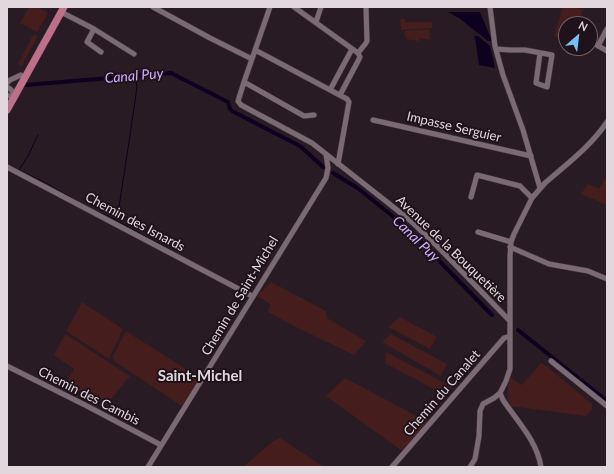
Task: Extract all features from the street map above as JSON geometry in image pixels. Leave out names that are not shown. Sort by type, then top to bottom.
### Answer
[{"type":"main road","points":[[7,110],[11,94],[21,75],[61,9]]},
{"type":"main road","points":[[11,94],[61,9]]},
{"type":"street","points":[[153,7],[252,59]]},
{"type":"street","points":[[270,7],[244,82],[304,116],[314,115]]},
{"type":"street","points":[[294,7],[358,53],[360,57],[340,95]]},
{"type":"street","points":[[316,22],[321,7]]},
{"type":"street","points":[[358,53],[366,44],[367,40],[366,7]]},
{"type":"street","points":[[490,7],[496,49],[503,75],[523,130],[540,188]]},
{"type":"street","points":[[61,9],[134,54]]},
{"type":"street","points":[[94,29],[87,42],[101,52]]},
{"type":"street","points":[[607,29],[598,46],[607,51]]},
{"type":"street","points":[[330,90],[352,49]]},
{"type":"street","points":[[496,49],[525,50],[552,55],[547,87],[536,83],[540,53]]},
{"type":"street","points":[[255,50],[347,99],[349,104],[338,164]]},
{"type":"street","points":[[7,83],[21,75]]},
{"type":"street","name":"Avenue de la Bouquetière","points":[[244,82],[238,102],[241,105],[312,143],[412,222],[509,320]]},
{"type":"street","name":"Impasse Serguier","points":[[373,120],[531,156]]},
{"type":"street","points":[[470,467],[475,459],[479,436],[480,411],[483,404],[500,393],[510,369],[509,320],[511,244],[514,234],[532,198],[540,188],[584,149],[597,136],[607,122]]},
{"type":"street","name":"Chemin de Saint-Michel","points":[[148,467],[326,178],[328,168],[326,154]]},
{"type":"street","name":"Chemin des Isnards","points":[[7,167],[252,296]]},
{"type":"street","points":[[470,197],[477,175],[520,186],[532,198]]},
{"type":"street","points":[[478,232],[511,244],[549,264],[588,271],[607,279]]},
{"type":"street","points":[[510,328],[516,333]]},
{"type":"street","name":"Chemin du Canalet","points":[[392,467],[504,338],[510,336]]},
{"type":"street","points":[[551,361],[607,406]]},
{"type":"street","name":"Chemin des Cambis","points":[[7,366],[161,445]]},
{"type":"street","points":[[500,393],[503,400],[530,438],[540,459],[541,467]]},
{"type":"shaded area","points":[[29,7],[37,7],[48,13],[37,32],[20,23]]},
{"type":"shaded area","points":[[563,7],[574,7],[583,10],[580,16],[560,16]]},
{"type":"shaded area","points":[[448,12],[480,12],[492,41],[488,41],[459,18]]},
{"type":"shaded area","points":[[400,19],[405,19],[405,22],[432,22],[432,28],[401,30]]},
{"type":"shaded area","points":[[558,23],[558,37],[554,36]]},
{"type":"shaded area","points":[[429,29],[430,40],[420,38],[419,41],[406,39],[404,31]]},
{"type":"shaded area","points":[[33,35],[38,36],[22,66],[18,64]]},
{"type":"shaded area","points":[[474,36],[478,36],[490,46],[495,68],[479,65]]},
{"type":"shaded area","points":[[607,176],[607,205],[581,194],[588,184],[599,189]]},
{"type":"shaded area","points":[[271,282],[326,311],[327,318],[366,341],[354,355],[268,312],[270,304],[257,296]]},
{"type":"shaded area","points":[[82,302],[123,329],[109,359],[66,331]]},
{"type":"shaded area","points":[[400,317],[437,337],[430,349],[388,327]]},
{"type":"shaded area","points":[[126,331],[200,378],[182,406],[114,361],[113,356]]},
{"type":"shaded area","points":[[65,334],[130,376],[105,406],[65,384],[74,369],[54,355]]},
{"type":"shaded area","points":[[391,334],[447,364],[441,376],[382,342]]},
{"type":"shaded area","points":[[386,352],[452,387],[445,395],[385,363]]},
{"type":"shaded area","points":[[541,363],[592,404],[592,409],[586,416],[511,406],[507,398],[510,377],[522,385]]},
{"type":"shaded area","points":[[345,378],[428,422],[402,451],[326,396]]},
{"type":"shaded area","points":[[280,438],[324,467],[243,467],[272,442]]},
{"type":"waterway","name":"Canal Puy","points":[[25,85],[171,73],[228,102],[230,109]]},
{"type":"waterway","points":[[117,220],[137,87],[135,76]]},
{"type":"waterway","name":"Canal Puy","points":[[232,111],[300,146],[310,155]]},
{"type":"waterway","points":[[38,135],[28,156],[19,170],[46,183],[91,209]]},
{"type":"waterway","name":"Canal Puy","points":[[311,156],[323,167]]},
{"type":"waterway","name":"Canal Puy","points":[[333,173],[359,189],[406,227],[492,315]]},
{"type":"waterway","points":[[96,211],[171,250]]},
{"type":"waterway","name":"Canal Puy","points":[[518,330],[607,401]]},
{"type":"district","name":"Saint-Michel","points":[[200,376]]}]
